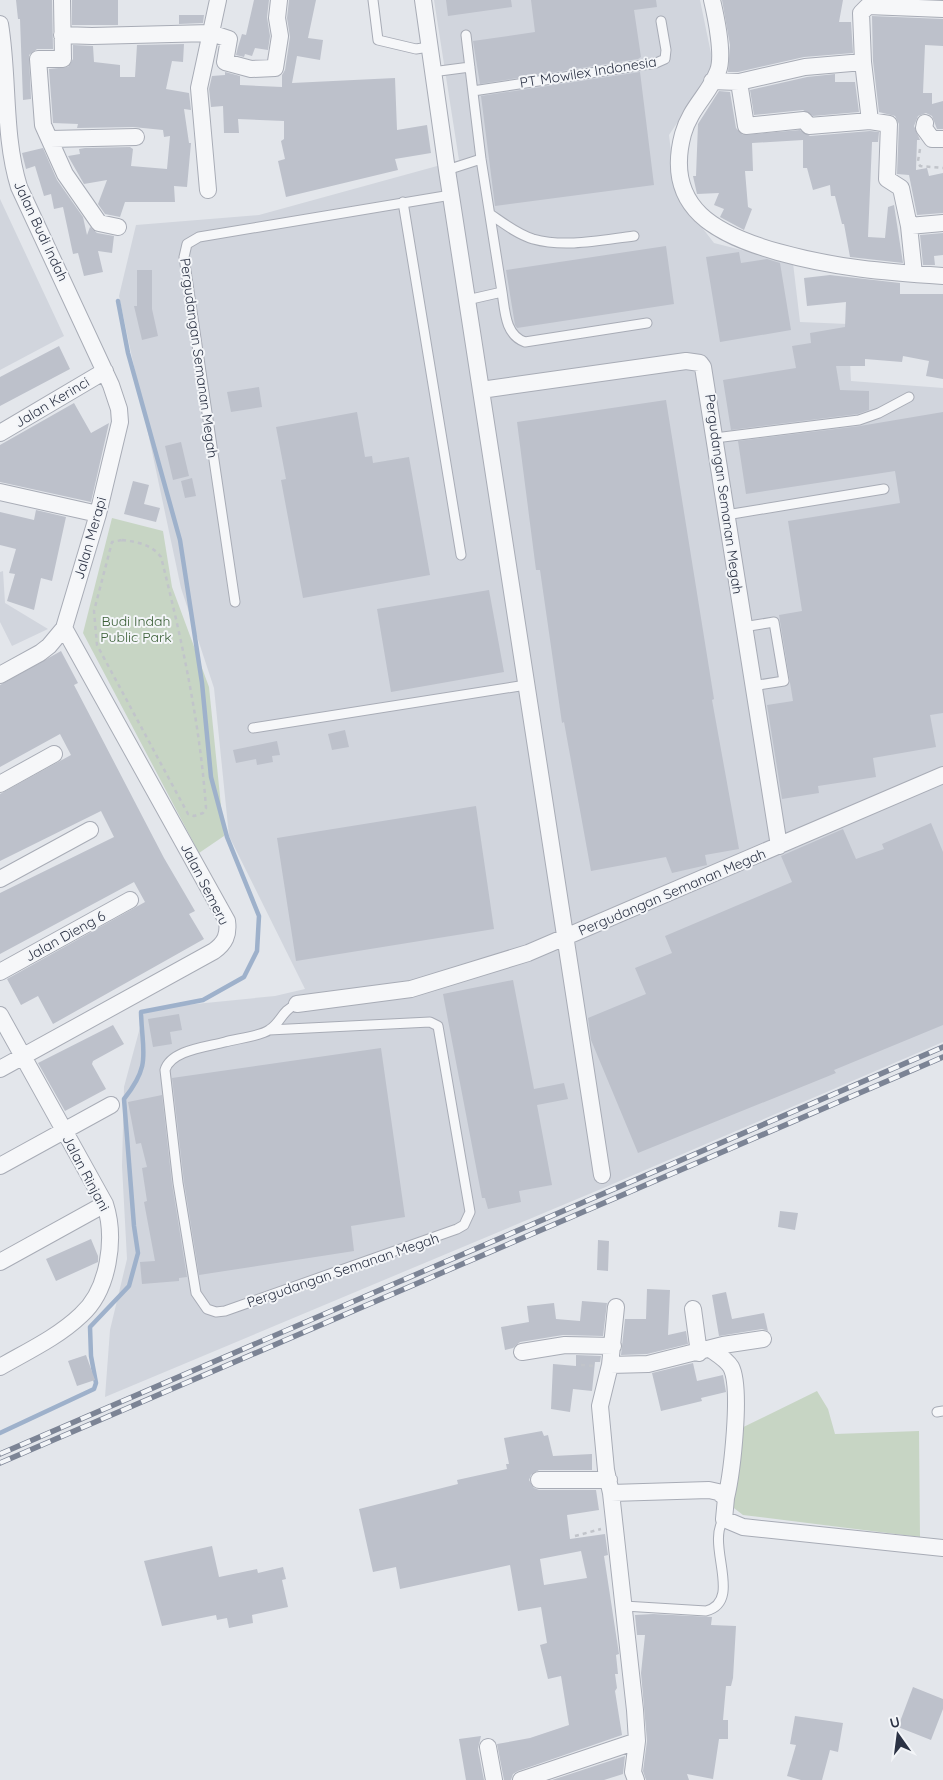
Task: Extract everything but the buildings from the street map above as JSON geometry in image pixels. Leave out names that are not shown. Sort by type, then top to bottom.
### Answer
[{"type":"street","points":[[62,0],[63,60],[38,59],[43,125],[65,174],[99,222],[118,227]]},
{"type":"street","points":[[208,190],[199,88],[218,0]]},
{"type":"street","points":[[62,35],[211,33],[229,39],[225,62],[251,69],[276,68],[280,36],[277,18],[279,0]]},
{"type":"street","name":"Pergudangan Semanan Megah","points":[[423,0],[432,72],[602,1175]]},
{"type":"street","points":[[712,0],[719,63],[718,71],[687,123],[679,158],[680,174],[688,196],[706,221],[718,230],[737,239],[803,259],[852,269],[943,276]]},
{"type":"street","points":[[870,122],[864,62],[861,13],[863,8],[868,6],[943,9]]},
{"type":"street","name":"Jalan Budi Indah","points":[[0,24],[6,64],[9,143],[13,168],[19,187],[105,371]]},
{"type":"street","points":[[712,81],[739,82],[805,67],[864,62]]},
{"type":"street","points":[[739,82],[746,126],[804,120],[810,126],[870,122],[889,124],[887,179],[901,188],[909,226],[914,274]]},
{"type":"street","points":[[924,125],[934,140],[943,139]]},
{"type":"street","points":[[50,139],[136,137]]},
{"type":"street","points":[[909,226],[943,223]]},
{"type":"street","name":"Pergudangan Semanan Megah","points":[[481,390],[694,361],[700,363],[705,372],[752,686],[779,846]]},
{"type":"street","name":"Jalan Kerinci","points":[[0,433],[105,371]]},
{"type":"street","name":"Jalan Merapi","points":[[0,675],[40,653],[64,628],[98,514],[120,422],[116,398],[105,371]]},
{"type":"street","points":[[0,492],[98,514]]},
{"type":"street","name":"Jalan Semeru","points":[[0,1069],[214,951],[226,938],[228,930],[227,921],[64,628]]},
{"type":"street","points":[[0,784],[54,754]]},
{"type":"street","name":"Pergudangan Semanan Megah","points":[[297,1004],[411,989],[528,953],[943,775]]},
{"type":"street","points":[[0,879],[90,830]]},
{"type":"street","name":"Jalan Dieng 6","points":[[0,972],[130,900]]},
{"type":"street","name":"Jalan Rinjani","points":[[0,1015],[105,1204],[110,1221],[109,1260],[99,1289],[83,1314],[62,1332],[0,1367]]},
{"type":"street","points":[[0,1166],[111,1105]]},
{"type":"street","points":[[0,1262],[105,1204]]},
{"type":"street","points":[[616,1307],[610,1365],[600,1406],[606,1470],[610,1487],[624,1606],[637,1741],[633,1772],[636,1780]]},
{"type":"street","points":[[693,1309],[705,1351],[726,1361],[733,1375],[736,1422],[732,1474],[726,1498],[724,1520],[743,1527],[943,1548]]},
{"type":"street","points":[[610,1365],[648,1364],[724,1345],[763,1340]]},
{"type":"street","points":[[522,1352],[564,1345],[612,1346]]},
{"type":"street","points":[[538,1480],[610,1487],[709,1490],[718,1492],[726,1498]]},
{"type":"street","points":[[521,1780],[637,1741]]},
{"type":"street","points":[[488,1746],[494,1780]]},
{"type":"lane","points":[[373,0],[378,40],[416,49],[429,47]]},
{"type":"lane","name":"PT Mowilex Indonesia","points":[[473,91],[656,64],[665,59],[666,50],[661,21]]},
{"type":"lane","points":[[466,36],[481,159],[502,292],[511,332],[518,339],[525,342],[647,323]]},
{"type":"lane","points":[[432,72],[470,67]]},
{"type":"lane","points":[[447,170],[481,159]]},
{"type":"lane","name":"Pergudangan Semanan Megah","points":[[234,602],[184,249],[191,240],[199,237],[451,195]]},
{"type":"lane","points":[[403,202],[461,555]]},
{"type":"lane","points":[[490,214],[516,231],[533,239],[549,242],[566,243],[634,236]]},
{"type":"lane","points":[[467,300],[502,292]]},
{"type":"lane","points":[[715,438],[859,420],[879,413],[909,397]]},
{"type":"lane","points":[[726,514],[884,489]]},
{"type":"lane","points":[[743,627],[774,622],[784,681],[752,686]]},
{"type":"lane","points":[[253,728],[526,685]]},
{"type":"lane","name":"Pergudangan Semanan Megah","points":[[269,1030],[430,1022],[438,1026],[470,1212],[464,1225],[457,1229],[225,1311],[216,1312],[207,1309],[196,1293],[178,1183],[165,1070],[171,1060],[177,1056],[269,1030],[283,1013],[297,1004]]},
{"type":"lane","points":[[624,1606],[706,1611],[715,1609],[721,1602],[724,1591],[719,1541],[720,1526],[724,1520]]},
{"type":"path","points":[[924,125],[918,164],[943,168]]},
{"type":"path","points":[[122,540],[140,542],[155,550],[161,557],[191,684],[198,731],[206,808],[203,813],[194,816],[188,814],[99,653],[94,611],[112,542],[122,540]]},
{"type":"path","points":[[575,1536],[614,1525]]},
{"type":"shaded area","points":[[434,0],[700,0],[714,68],[669,135],[676,194],[714,243],[793,263],[800,322],[848,324],[851,381],[943,388],[943,1042],[601,1189],[105,1397],[110,1330],[127,1259],[122,1166],[124,1087],[145,1009],[275,996],[305,989],[229,836],[214,688],[181,588],[119,296],[136,225],[259,215],[459,160]]},
{"type":"shaded area","points":[[0,199],[64,336],[0,370]]},
{"type":"shaded area","points":[[3,571],[5,603],[48,629],[12,646],[0,622],[0,572]]},
{"type":"green space","name":"Budi Indah Public Park","points":[[112,518],[163,531],[172,587],[209,687],[224,836],[199,853],[83,633]]},
{"type":"green space","points":[[817,1391],[828,1409],[835,1434],[919,1431],[920,1537],[743,1515],[730,1505],[727,1435]]},
{"type":"waterway","points":[[0,1433],[94,1389],[96,1383],[91,1356],[90,1327],[129,1286],[138,1253],[134,1226],[124,1099],[133,1087],[142,1067],[141,1012],[203,1000],[244,977],[257,951],[259,916],[227,837],[211,777],[202,683],[180,540],[128,353],[118,301]]},
{"type":"railway","points":[[0,1454],[943,1047]]},
{"type":"railway","points":[[0,1463],[943,1057]]}]
